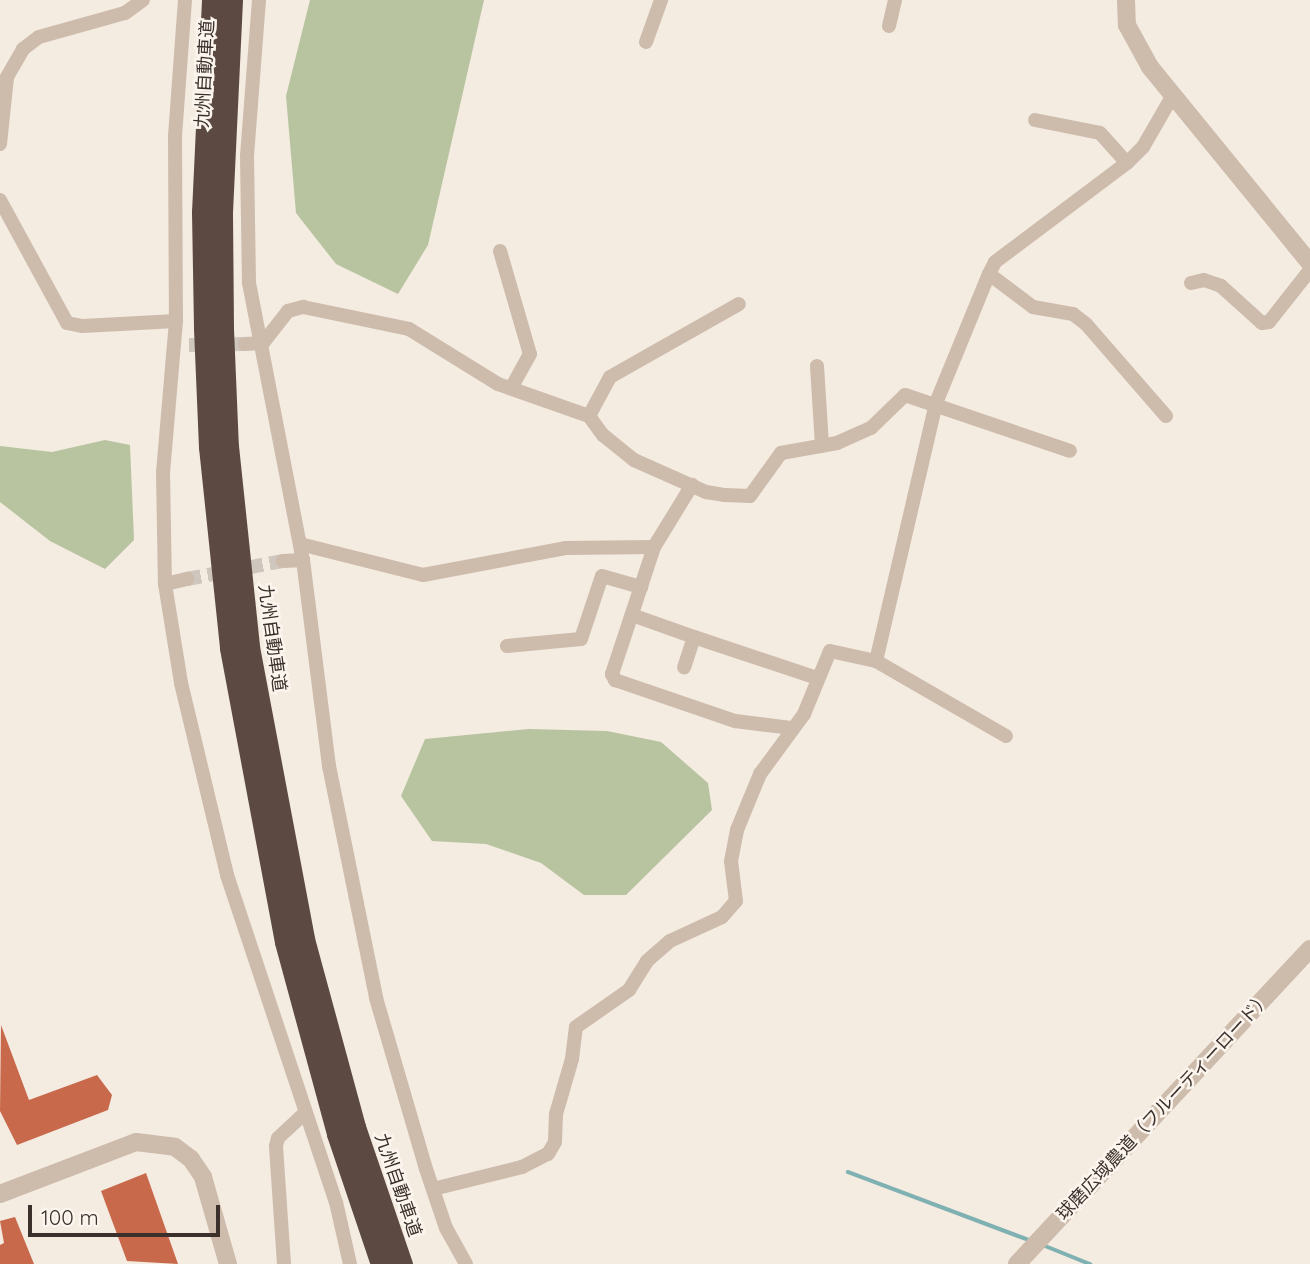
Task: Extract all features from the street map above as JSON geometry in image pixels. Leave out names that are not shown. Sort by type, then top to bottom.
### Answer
[{"type":"highway","name":"九州自動車道","points":[[212,0],[202,212],[204,327],[210,461],[230,648],[285,942],[337,1133],[381,1264]]},
{"type":"highway","name":"九州自動車道","points":[[232,0],[222,214],[223,329],[228,446],[249,648],[304,939],[355,1127],[401,1264]]},
{"type":"street","points":[[0,144],[7,77],[23,49],[39,37],[125,13],[142,0]]},
{"type":"street","points":[[185,0],[175,137],[176,321],[182,346],[163,471],[165,584],[181,683],[227,875],[336,1202],[350,1264]]},
{"type":"street","points":[[259,0],[247,156],[248,283],[263,343],[303,561],[329,765],[376,998],[446,1228],[467,1264]]},
{"type":"street","points":[[646,42],[661,0]]},
{"type":"street","points":[[889,26],[895,0]]},
{"type":"street","points":[[1126,0],[1127,25],[1173,94],[1310,264]]},
{"type":"street","points":[[876,661],[936,403],[995,262],[1127,163],[1143,146],[1173,94]]},
{"type":"street","points":[[1035,120],[1083,126],[1100,133],[1127,163]]},
{"type":"street","points":[[0,200],[67,323],[83,327],[176,321]]},
{"type":"street","points":[[500,251],[530,354],[511,388]]},
{"type":"street","points":[[1191,283],[1204,279],[1222,286],[1262,323],[1269,321],[1310,270]]},
{"type":"street","points":[[989,274],[1033,307],[1073,314],[1086,324],[1166,416]]},
{"type":"street","points":[[589,416],[610,377],[738,304]]},
{"type":"street","points":[[245,344],[263,343],[288,311],[303,307],[348,313],[409,329],[511,388],[589,416],[603,435],[634,460],[706,492],[750,496],[781,453],[822,446],[871,428],[905,395],[936,403],[1070,451]]},
{"type":"street","points":[[817,366],[822,446]]},
{"type":"street","points":[[692,485],[654,547],[611,674],[615,680],[735,722],[792,728]]},
{"type":"street","points":[[300,544],[424,575],[566,548],[654,547]]},
{"type":"street","points":[[283,561],[303,561]]},
{"type":"street","points":[[507,646],[581,639],[602,576],[641,587]]},
{"type":"street","points":[[165,584],[187,579]]},
{"type":"street","points":[[632,615],[817,678]]},
{"type":"street","points":[[684,667],[694,637]]},
{"type":"street","points":[[433,1189],[522,1167],[552,1148],[576,1027],[629,990],[647,961],[670,941],[722,917],[736,901],[731,861],[737,830],[760,774],[804,714],[830,651],[876,661],[1006,736]]},
{"type":"street","name":"球磨広域農道（フルーティーロード）","points":[[1017,1264],[1310,949]]},
{"type":"street","points":[[284,1264],[276,1146],[278,1138],[305,1113]]},
{"type":"street","points":[[0,1194],[136,1142],[175,1147],[191,1158],[203,1177],[228,1264]]},
{"type":"green space","points":[[310,0],[484,0],[428,245],[398,294],[336,264],[296,213],[286,96]]},
{"type":"green space","points":[[105,440],[130,445],[134,540],[105,569],[50,541],[0,502],[0,446],[52,452]]},
{"type":"green space","points":[[529,729],[607,731],[661,742],[708,783],[712,810],[626,895],[584,895],[541,863],[486,844],[432,841],[401,796],[425,739]]},
{"type":"building","points":[[1,1025],[29,1100],[97,1075],[112,1095],[108,1110],[17,1145],[0,1111]]},
{"type":"building","points":[[146,1173],[178,1264],[127,1261],[101,1191]]},
{"type":"building","points":[[15,1217],[34,1264],[0,1264],[0,1245],[4,1243],[0,1221]]},
{"type":"waterway","points":[[848,1172],[1032,1241]]},
{"type":"waterway","points":[[1043,1245],[1090,1264]]},
{"type":"tunnel","points":[[189,345],[245,344]]},
{"type":"tunnel","points":[[187,579],[283,561]]}]
